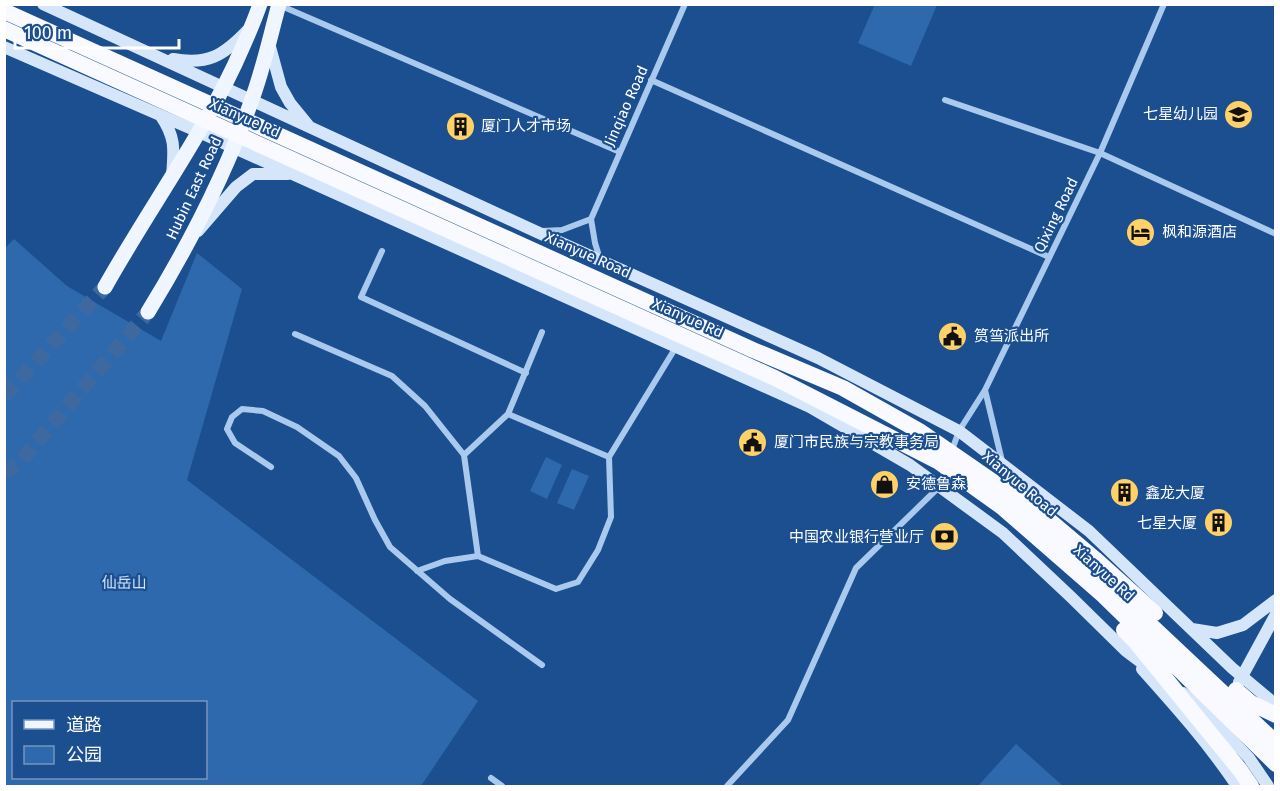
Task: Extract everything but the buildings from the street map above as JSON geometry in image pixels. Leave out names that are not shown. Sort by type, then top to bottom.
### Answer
[{"type":"highway","name":"Xianyue Road","points":[[9,13],[742,345],[843,388],[921,432],[992,481],[1151,624],[1275,742]]},
{"type":"highway","name":"Xianyue Rd","points":[[4,29],[776,378],[939,462],[1002,507],[1103,595],[1275,764]]},
{"type":"highway","points":[[861,422],[963,490],[1030,543],[1088,594],[1135,641],[1251,786]]},
{"type":"highway","points":[[992,481],[1018,494],[1103,566],[1251,703],[1275,715]]},
{"type":"highway","points":[[1151,624],[1275,730]]},
{"type":"main road","points":[[43,4],[537,232],[818,358],[959,431],[1089,531],[1275,705]]},
{"type":"main road","name":"Hubin East Road","points":[[105,287],[224,87],[254,23],[260,4]]},
{"type":"main road","name":"Hubin East Road","points":[[148,312],[190,241],[233,148],[252,101],[279,5]]},
{"type":"main road","points":[[154,56],[191,62],[214,58],[234,45],[254,23]]},
{"type":"main road","points":[[269,43],[280,87],[311,128]]},
{"type":"main road","points":[[4,47],[199,132],[810,407],[910,465],[1003,533],[1071,597],[1126,651],[1184,716],[1218,757],[1237,786]]},
{"type":"main road","points":[[160,115],[170,130],[174,150],[172,176]]},
{"type":"main road","points":[[190,241],[236,187],[253,174],[292,174]]},
{"type":"main road","points":[[1192,629],[1217,633],[1243,625],[1275,600]]},
{"type":"main road","points":[[1218,757],[1218,724],[1275,614]]},
{"type":"main road","points":[[1126,651],[1199,705],[1249,758],[1268,786]]},
{"type":"street","name":"Jinqiao Road","points":[[591,219],[685,4]]},
{"type":"street","name":"Qixing Road","points":[[939,487],[959,431],[985,390],[1100,153],[1164,4]]},
{"type":"street","points":[[279,5],[620,152]]},
{"type":"street","points":[[651,80],[1049,257]]},
{"type":"street","points":[[945,100],[1100,153],[1275,234]]},
{"type":"street","points":[[537,232],[562,230],[591,219],[601,261]]},
{"type":"street","points":[[382,251],[361,297],[525,373]]},
{"type":"street","points":[[464,455],[508,414],[542,332]]},
{"type":"street","points":[[295,334],[392,376],[425,406],[464,455],[478,556]]},
{"type":"street","points":[[417,571],[445,561],[478,556],[556,588],[578,582],[598,550],[611,517],[609,457],[676,347]]},
{"type":"street","points":[[985,390],[1003,465]]},
{"type":"street","points":[[272,467],[235,444],[227,429],[232,417],[242,409],[262,411],[297,427],[339,456],[356,478],[390,547],[450,599],[542,665]]},
{"type":"street","points":[[508,414],[609,457]]},
{"type":"street","points":[[728,786],[788,720],[856,568],[939,487]]},
{"type":"street","points":[[492,778],[502,786]]},
{"type":"green space","points":[[875,4],[937,5],[911,66],[858,43]]},
{"type":"green space","name":"仙岳山","points":[[14,239],[67,286],[161,341],[197,253],[242,289],[187,480],[478,701],[421,786],[5,786],[4,249]]},
{"type":"green space","points":[[546,457],[562,465],[547,499],[530,491]]},
{"type":"green space","points":[[572,469],[589,476],[574,510],[557,503]]},
{"type":"green space","points":[[1016,744],[1063,786],[978,786]]},
{"type":"tunnel","points":[[4,396],[105,287]]},
{"type":"tunnel","points":[[4,473],[19,463],[148,312]]},
{"type":"place","name":"七星幼儿园","points":[[1239,114]]},
{"type":"place","name":"厦门人才市场","points":[[460,126]]},
{"type":"place","name":"枫和源酒店","points":[[1141,232]]},
{"type":"place","name":"筼筜派出所","points":[[953,336]]},
{"type":"place","name":"厦门市民族与宗教事务局","points":[[753,442]]},
{"type":"place","name":"安德鲁森","points":[[885,484]]},
{"type":"place","name":"鑫龙大厦","points":[[1124,493]]},
{"type":"place","name":"七星大厦","points":[[1218,523]]},
{"type":"place","name":"中国农业银行营业厅","points":[[945,537]]}]
